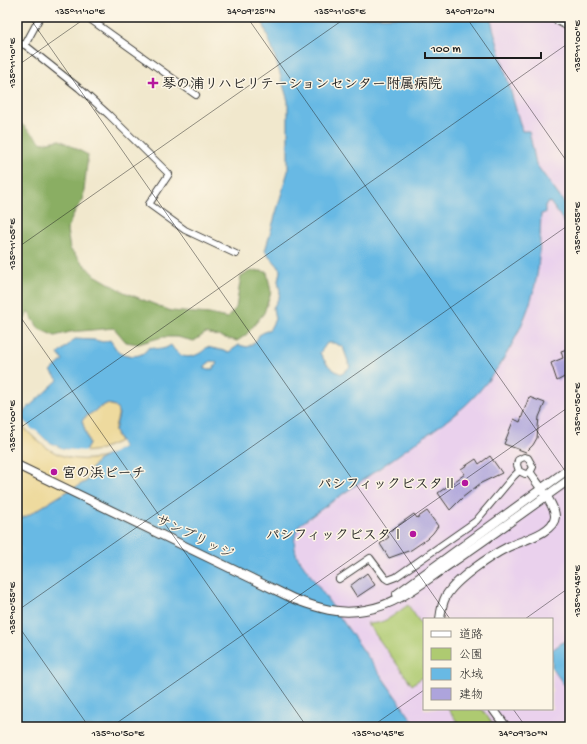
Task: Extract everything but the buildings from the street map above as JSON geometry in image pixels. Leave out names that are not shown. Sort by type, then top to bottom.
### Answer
[{"type":"street","points":[[25,45],[40,17]]},
{"type":"street","points":[[86,17],[196,95]]},
{"type":"street","points":[[550,17],[570,28]]},
{"type":"street","points":[[17,43],[25,45],[79,88],[104,110],[169,174],[149,204],[185,230],[236,254]]},
{"type":"street","points":[[526,457],[533,465],[533,469],[530,473],[524,474],[519,471],[517,462],[526,457]]},
{"type":"street","name":"サンブリッジ","points":[[17,466],[294,599],[326,610],[340,612],[366,610]]},
{"type":"street","points":[[366,610],[389,599],[570,468]]},
{"type":"street","points":[[339,579],[370,558],[385,578],[388,580],[396,578],[476,521],[519,471]]},
{"type":"street","points":[[440,618],[442,606],[447,595],[462,578],[498,553],[540,534],[553,524],[555,516],[554,509],[530,473]]},
{"type":"street","points":[[366,610],[387,603],[414,589],[570,479]]},
{"type":"street","points":[[494,710],[506,727]]},
{"type":"shaded area","points":[[490,17],[570,17],[570,211],[536,164],[529,131],[522,132]]},
{"type":"shaded area","points":[[550,202],[570,230],[570,637],[553,649],[553,618],[423,618],[423,710],[553,710],[553,669],[570,693],[570,727],[417,727],[297,556],[293,541],[299,525],[441,424],[503,358],[523,322],[532,297],[540,243],[541,214],[545,205]]},
{"type":"green space","points":[[17,120],[42,143],[60,140],[88,155],[83,200],[75,211],[67,230],[70,249],[93,274],[124,292],[171,311],[209,314],[227,318],[236,308],[241,276],[254,271],[267,272],[271,292],[264,313],[246,335],[237,341],[206,333],[194,341],[177,337],[162,337],[138,344],[126,342],[114,328],[70,332],[55,336],[39,329],[28,311],[25,319],[17,324]]},
{"type":"green space","points":[[408,605],[423,627],[423,677],[412,685],[367,623],[378,623],[394,615]]},
{"type":"green space","points":[[449,710],[483,710],[495,727],[461,727]]},
{"type":"sand","points":[[106,404],[113,406],[118,411],[115,432],[120,441],[99,450],[85,452],[89,443],[82,421],[85,417]]},
{"type":"sand","name":"宮の浜ビーチ","points":[[17,420],[26,430],[45,446],[65,457],[90,459],[104,457],[96,465],[87,481],[27,516],[17,520]]},
{"type":"water","points":[[261,17],[490,17],[522,131],[529,131],[536,164],[570,211],[570,230],[550,202],[545,205],[545,213],[541,214],[538,269],[529,306],[513,342],[492,375],[480,390],[467,404],[443,423],[299,525],[296,533],[295,548],[297,556],[417,727],[17,727],[17,520],[27,516],[87,481],[92,468],[97,461],[123,447],[115,431],[119,414],[113,405],[106,404],[85,417],[82,421],[89,443],[85,452],[64,449],[54,445],[46,440],[37,431],[32,430],[19,416],[58,380],[51,371],[63,360],[58,354],[75,339],[103,342],[110,340],[119,353],[132,356],[143,353],[149,347],[163,349],[171,345],[181,355],[189,357],[197,355],[207,347],[229,352],[239,345],[247,347],[257,339],[259,335],[270,329],[275,319],[273,308],[280,292],[278,281],[280,271],[278,266],[265,251],[288,171],[288,101]],"holes":[[[327,343],[334,343],[343,347],[350,367],[342,374],[329,366],[320,353]],[[211,361],[217,363],[213,369],[205,369],[205,366]]]},
{"type":"water","points":[[570,637],[570,693],[553,669],[553,649]]},
{"type":"pier","points":[[19,416],[32,429],[37,431],[46,440],[54,445],[64,449],[87,451],[85,453],[74,453],[53,447],[36,433],[30,431],[18,418]]},
{"type":"pier","points":[[120,441],[123,447],[113,453],[98,458],[121,446],[118,442]]},
{"type":"place","name":"琴の浦リハビリテーションセンター附属病院","points":[[153,83]]},
{"type":"place","name":"宮の浜ビーチ","points":[[54,472]]},
{"type":"place","name":"パシフィックビスタⅡ","points":[[465,483]]},
{"type":"place","name":"パシフィックビスタⅠ","points":[[413,534]]}]
